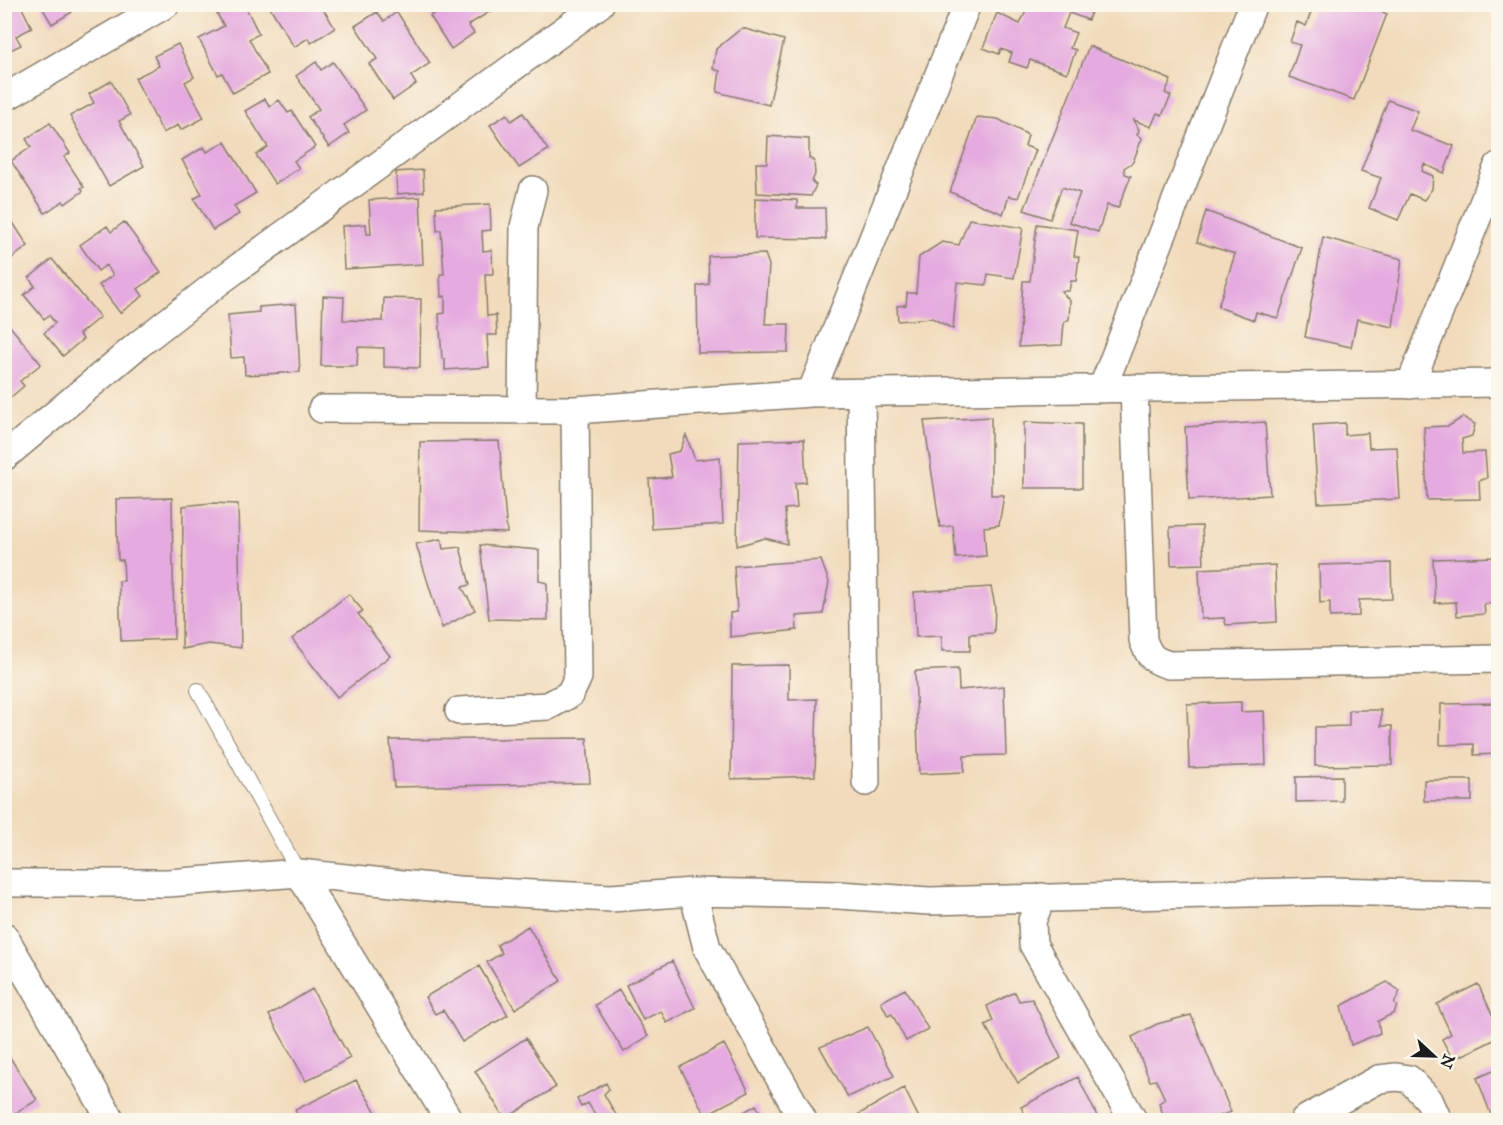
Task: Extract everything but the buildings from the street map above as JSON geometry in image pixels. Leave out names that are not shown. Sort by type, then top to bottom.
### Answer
[{"type":"street","points":[[4,98],[166,4]]},
{"type":"street","points":[[4,457],[220,281],[600,4]]},
{"type":"street","points":[[811,393],[967,4]]},
{"type":"street","points":[[1102,389],[1253,4]]},
{"type":"street","points":[[1410,385],[1498,166]]},
{"type":"street","points":[[522,410],[524,227],[533,190]]},
{"type":"street","points":[[322,409],[575,410],[811,393],[1498,383]]},
{"type":"street","points":[[1134,388],[1143,640],[1148,655],[1169,665],[1498,659]]},
{"type":"street","points":[[861,393],[866,782]]},
{"type":"street","points":[[459,711],[548,706],[570,694],[578,677],[580,659],[575,410]]},
{"type":"street","points":[[299,873],[449,1120]]},
{"type":"street","points":[[4,883],[168,883],[299,873],[481,891],[610,898],[693,892],[838,895],[929,901],[1329,891],[1498,895]]},
{"type":"street","points":[[693,892],[708,948],[803,1120]]},
{"type":"street","points":[[1042,897],[1032,921],[1033,944],[1133,1120]]},
{"type":"street","points":[[4,936],[111,1120]]},
{"type":"street","points":[[1304,1120],[1379,1079],[1396,1077],[1409,1079],[1429,1100],[1438,1120]]},
{"type":"lane","points":[[198,690],[299,873]]}]
